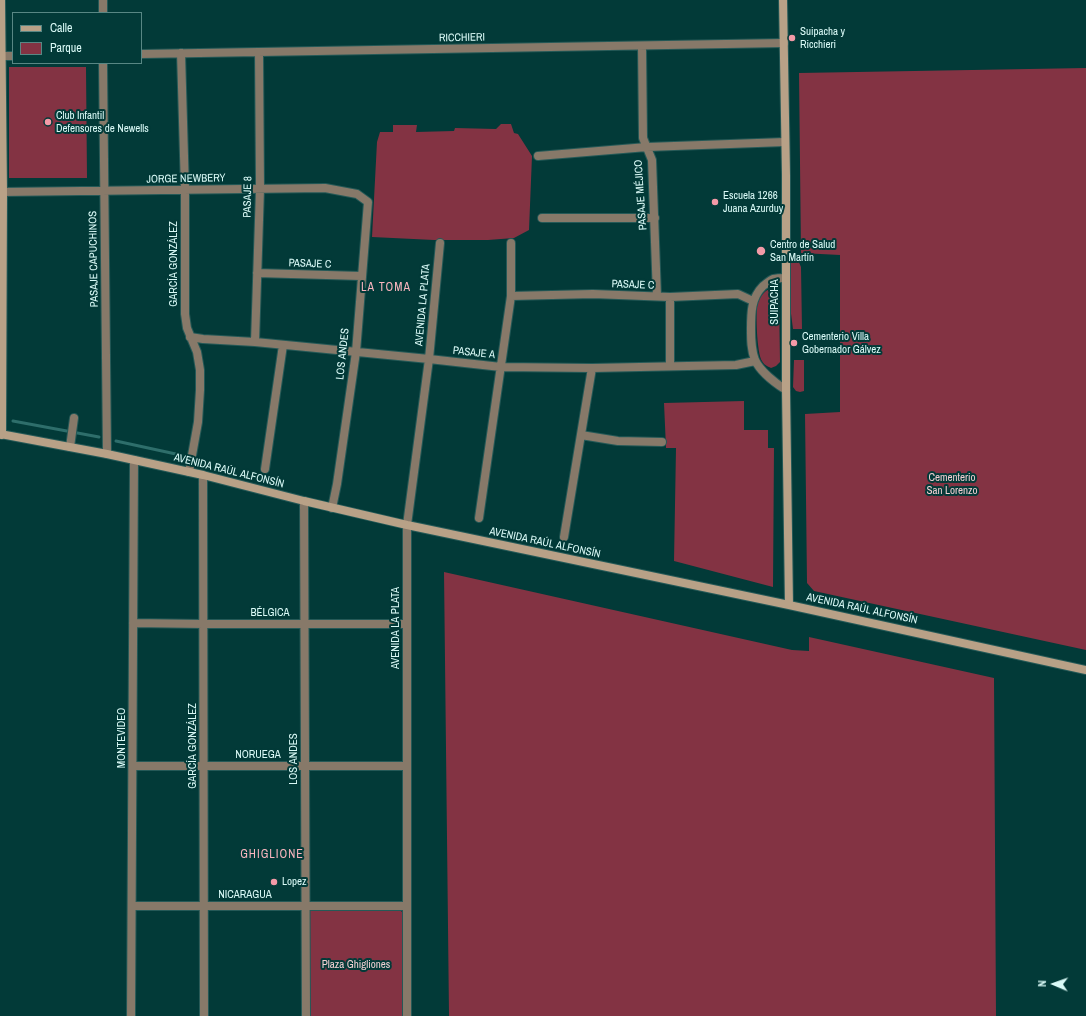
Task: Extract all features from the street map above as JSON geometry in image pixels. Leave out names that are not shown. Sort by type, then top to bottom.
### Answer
[{"type":"main road","points":[[1,0],[1,435]]},
{"type":"main road","name":"SUIPACHA","points":[[783,0],[789,605]]},
{"type":"main road","name":"AVENIDA RAÚL ALFONSÍN","points":[[1,435],[107,454],[189,472],[407,525],[789,605],[1086,670]]},
{"type":"street","points":[[102,0],[103,12]]},
{"type":"street","name":"RICCHIERI","points":[[142,54],[784,43]]},
{"type":"street","name":"PASAJE MÉJICO","points":[[642,46],[643,138],[652,160],[657,296]]},
{"type":"street","name":"PASAJE 8","points":[[254,342],[260,189],[259,52]]},
{"type":"street","name":"GARCÍA GONZÁLEZ","points":[[180,53],[185,190],[185,314],[187,328],[197,352],[200,370],[198,422],[189,472]]},
{"type":"street","points":[[1,56],[12,56]]},
{"type":"street","name":"PASAJE CAPUCHINOS","points":[[103,64],[107,454]]},
{"type":"street","points":[[538,156],[647,148],[785,142]]},
{"type":"street","name":"JORGE NEWBERY","points":[[1,192],[325,188],[357,194],[368,202]]},
{"type":"street","name":"LOS ANDES","points":[[332,508],[337,484],[356,352],[368,202]]},
{"type":"street","points":[[542,218],[655,218]]},
{"type":"street","name":"AVENIDA LA PLATA","points":[[406,1016],[407,525],[429,359],[440,243]]},
{"type":"street","points":[[479,518],[511,296],[511,243]]},
{"type":"street","name":"PASAJE C","points":[[257,273],[362,276]]},
{"type":"street","points":[[786,278],[773,279],[765,284],[757,292],[753,301],[751,312],[751,344],[755,361],[775,383],[786,390]]},
{"type":"street","name":"PASAJE C","points":[[511,296],[593,294],[670,297],[738,294],[753,301]]},
{"type":"street","points":[[670,297],[670,366]]},
{"type":"street","name":"PASAJE A","points":[[190,337],[501,367],[592,368],[736,365],[755,361]]},
{"type":"street","points":[[265,469],[283,345]]},
{"type":"street","points":[[564,537],[592,368]]},
{"type":"street","points":[[70,447],[74,418]]},
{"type":"street","points":[[581,435],[618,442],[662,442]]},
{"type":"street","name":"MONTEVIDEO","points":[[131,1016],[134,460]]},
{"type":"street","name":"GARCÍA GONZÁLEZ","points":[[203,476],[204,1016]]},
{"type":"street","name":"LOS ANDES","points":[[304,501],[306,1016]]},
{"type":"street","name":"BÉLGICA","points":[[133,623],[407,624]]},
{"type":"street","name":"NORUEGA","points":[[132,766],[407,766]]},
{"type":"street","name":"NICARAGUA","points":[[132,906],[407,906]]},
{"type":"green space","name":"Club Infantil Defensores de Newells","points":[[9,67],[86,67],[87,178],[9,178]]},
{"type":"green space","name":"Cementerio San Lorenzo","points":[[1086,68],[1086,650],[814,591],[807,583],[805,414],[840,412],[840,255],[801,253],[799,73]]},
{"type":"green space","points":[[501,124],[511,124],[514,133],[518,134],[532,156],[529,230],[514,238],[488,240],[434,240],[372,237],[377,142],[380,132],[393,132],[393,125],[417,125],[416,132],[454,131],[455,128],[496,129]]},
{"type":"green space","points":[[795,259],[798,260],[801,267],[802,329],[793,329],[790,306],[790,268],[791,263]]},
{"type":"green space","points":[[773,288],[778,290],[779,296],[780,362],[771,368],[764,364],[760,357],[757,332],[757,307],[758,302],[764,293]]},
{"type":"green space","points":[[794,360],[804,360],[804,391],[796,391],[793,387]]},
{"type":"green space","points":[[744,401],[744,430],[768,430],[768,448],[774,448],[773,587],[674,561],[676,448],[666,448],[664,403]]},
{"type":"green space","points":[[444,572],[792,650],[809,651],[809,637],[994,678],[996,1016],[449,1016]]},
{"type":"green space","name":"Plaza Ghigliones","points":[[310,910],[400,910],[403,913],[403,1016],[310,1016]]},
{"type":"waterway","points":[[13,421],[99,437]]},
{"type":"waterway","points":[[116,441],[185,456]]},
{"type":"place","name":"Suipacha y Ricchieri","points":[[792,38]]},
{"type":"place","name":"Club Infantil Defensores de Newells","points":[[48,122]]},
{"type":"place","name":"Escuela 1266 Juana Azurduy","points":[[715,202]]},
{"type":"place","name":"Centro de Salud San Martín","points":[[761,251]]},
{"type":"place","name":"Cementerio Villa Gobernador Gálvez","points":[[794,343]]},
{"type":"place","name":"Lopez","points":[[274,882]]},
{"type":"district","name":"LA TOMA","points":[[386,288]]},
{"type":"district","name":"GHIGLIONE","points":[[272,855]]}]
